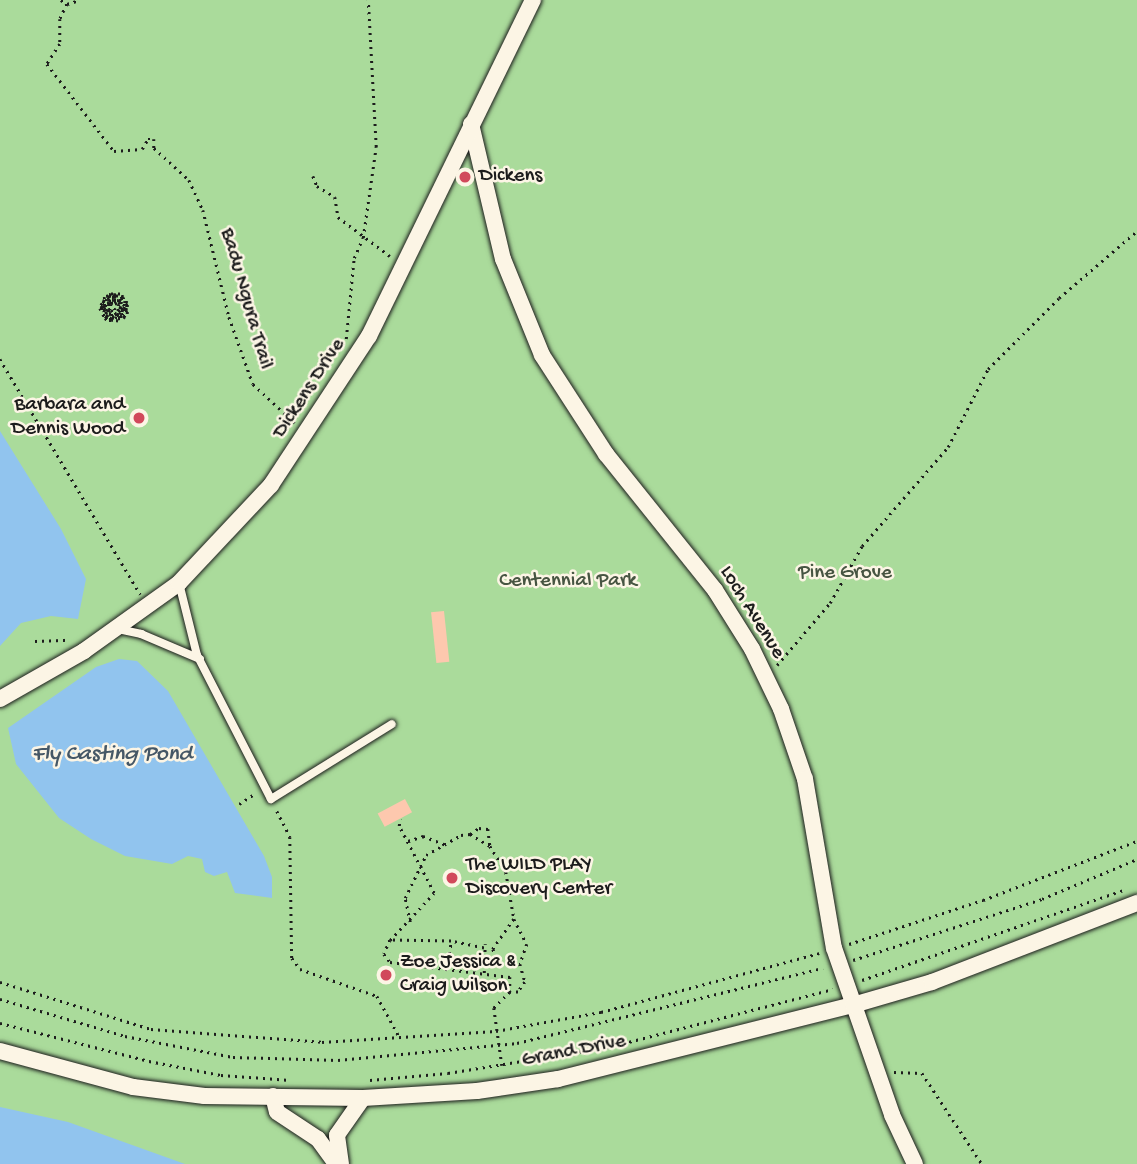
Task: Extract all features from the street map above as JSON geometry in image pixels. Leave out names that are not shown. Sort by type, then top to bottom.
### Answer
[{"type":"street","name":"Dickens Drive","points":[[0,699],[90,647],[179,583],[288,463],[358,354],[406,265],[471,124],[533,0]]},
{"type":"street","name":"Loch Avenue","points":[[471,124],[503,258],[542,355],[606,454],[715,590],[766,678],[805,779],[837,956],[876,1072],[915,1164]]},
{"type":"street","name":"Grand Drive","points":[[0,1051],[133,1087],[204,1096],[363,1098],[477,1091],[558,1079],[853,1005],[932,982],[1133,895]]},
{"type":"street","points":[[272,1096],[277,1112],[318,1139],[336,1164]]},
{"type":"street","points":[[341,1164],[337,1135],[363,1098]]},
{"type":"lane","points":[[179,583],[200,659],[271,799],[392,724]]},
{"type":"lane","points":[[115,629],[141,634],[200,659]]},
{"type":"path","points":[[61,0],[67,4],[79,0]]},
{"type":"path","name":"Badu Ngura Trail","points":[[67,4],[60,19],[60,44],[47,64],[114,150],[142,149],[148,139],[154,139],[154,148],[189,180],[203,210],[229,317],[253,384],[290,419],[346,339],[354,258],[363,238],[376,146],[368,0]]},
{"type":"path","points":[[313,176],[317,186],[335,197],[335,212],[345,223],[363,238],[406,265]]},
{"type":"path","points":[[766,678],[830,603],[862,546],[948,447],[988,369],[1059,298],[1137,231]]},
{"type":"path","points":[[114,308],[119,314],[122,310],[121,302],[123,307],[120,315],[123,318],[128,309],[127,303],[123,297],[115,293],[106,296],[114,294],[123,297],[127,305],[127,310],[124,317],[126,310],[125,302],[122,316],[124,306],[121,300],[107,299],[114,296],[123,299],[118,296],[110,296],[104,301],[102,308],[104,316],[102,312],[101,304],[105,297],[101,303],[100,308],[101,312],[105,318],[114,322],[120,321],[121,319],[115,321],[107,319],[105,316],[111,320],[120,318],[115,319],[108,317],[104,312],[103,308],[107,299],[104,308],[106,314],[105,306],[108,300],[119,300],[109,301],[119,302],[121,306],[119,312],[119,304],[118,311],[117,304],[111,303],[116,302],[112,302],[109,304],[108,312],[109,302],[107,303],[106,309],[109,314],[117,315],[109,313],[116,314],[109,310],[111,304],[111,310],[119,315],[114,317],[106,315],[111,318],[120,316],[123,320]]},
{"type":"path","points":[[0,359],[147,606]]},
{"type":"path","points":[[35,641],[60,638],[90,647]]},
{"type":"path","points":[[239,803],[265,788]]},
{"type":"path","points":[[271,799],[290,837],[292,958],[300,969],[377,996],[400,1038]]},
{"type":"path","points":[[400,819],[434,893],[410,922],[390,940],[384,954],[390,962],[510,977],[510,992],[494,1008],[502,1065]]},
{"type":"path","points":[[410,922],[403,904],[421,862],[461,835],[470,834],[479,828],[488,830],[490,846],[506,872],[514,919],[527,944],[520,964],[525,982],[518,992],[510,992]]},
{"type":"path","points":[[470,834],[490,846]]},
{"type":"path","points":[[408,841],[423,836],[447,845]]},
{"type":"path","points":[[0,982],[151,1029],[322,1042],[496,1031],[601,1012],[837,956],[1137,841]]},
{"type":"path","points":[[0,999],[125,1036],[233,1057],[338,1060],[499,1045],[658,1011],[837,956],[1042,899],[1137,859]]},
{"type":"path","points":[[364,1081],[502,1065],[609,1047],[847,986],[1133,895]]},
{"type":"path","points":[[498,962],[493,949],[514,919]]},
{"type":"path","points":[[390,940],[451,941],[484,946],[487,961],[484,973]]},
{"type":"path","points":[[448,968],[451,941]]},
{"type":"path","points":[[487,961],[520,964]]},
{"type":"path","points":[[0,1023],[71,1045],[173,1066],[298,1080]]},
{"type":"path","points":[[876,1072],[922,1073],[982,1164]]},
{"type":"green space","name":"Centennial Park","points":[[0,0],[1137,0],[1137,1164],[0,1164]]},
{"type":"water","points":[[0,431],[61,529],[86,579],[78,619],[51,616],[21,623],[0,646]]},
{"type":"water","name":"Fly Casting Pond","points":[[119,659],[137,661],[168,691],[264,856],[272,877],[272,898],[235,893],[227,872],[214,876],[205,872],[202,859],[188,856],[172,864],[125,856],[91,839],[59,818],[16,764],[8,728],[96,667]]},
{"type":"water","points":[[0,1107],[68,1122],[185,1164],[0,1164]]},
{"type":"building","points":[[444,611],[449,662],[436,663],[431,612]]},
{"type":"building","points":[[405,799],[412,812],[385,827],[378,814]]},
{"type":"place","name":"Dickens","points":[[465,177]]},
{"type":"place","name":"Barbara and Dennis Wood","points":[[139,418]]},
{"type":"place","name":"The WILD PLAY Discovery Center","points":[[452,878]]},
{"type":"place","name":"Zoe Jessica & Craig Wilson","points":[[386,975]]},
{"type":"park label","name":"Pine Grove","points":[[845,574]]}]
